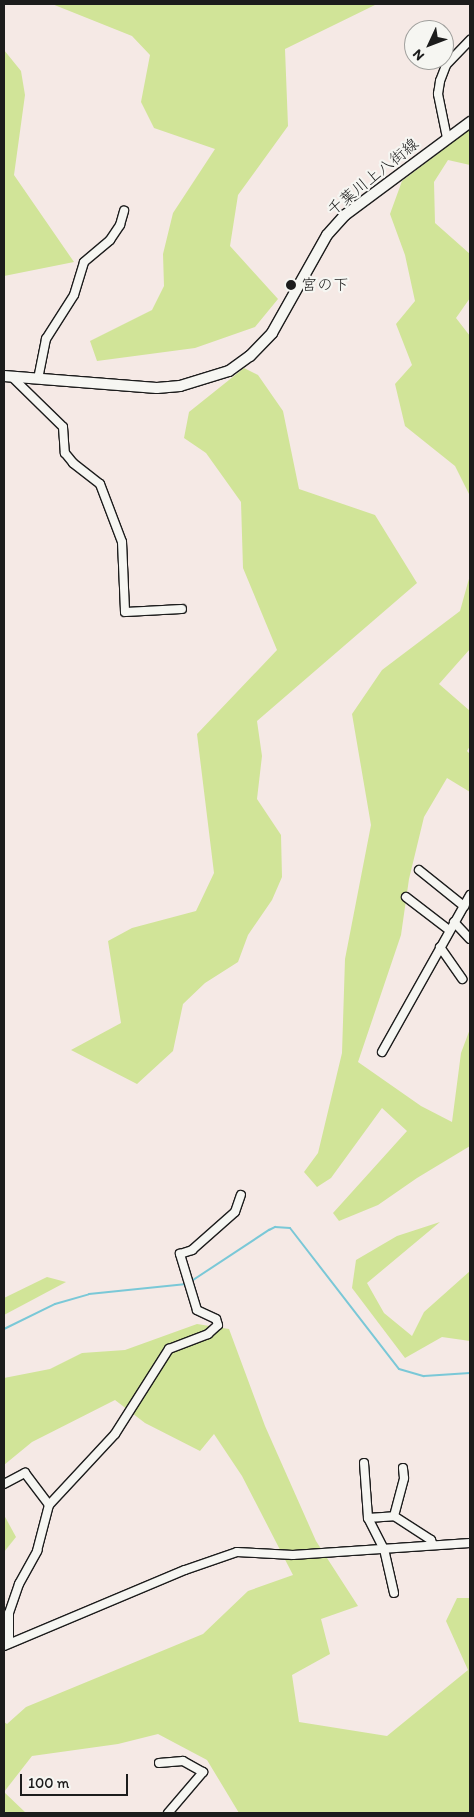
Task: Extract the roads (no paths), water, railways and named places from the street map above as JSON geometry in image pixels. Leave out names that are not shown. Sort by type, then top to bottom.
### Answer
[{"type":"main road","name":"千葉川上八街線","points":[[8,376],[157,388],[180,386],[229,371],[250,356],[272,333],[327,235],[345,215],[470,122]]},
{"type":"street","points":[[447,138],[438,94],[440,81],[446,65],[470,40]]},
{"type":"street","points":[[38,379],[46,339],[74,295],[84,262],[110,240],[120,225],[124,211]]},
{"type":"street","points":[[8,376],[63,427],[65,453],[73,463],[100,484],[122,542],[125,612],[182,609]]},
{"type":"street","points":[[419,870],[464,906]]},
{"type":"street","points":[[382,1052],[470,894]]},
{"type":"street","points":[[406,897],[449,930]]},
{"type":"street","points":[[454,922],[470,939]]},
{"type":"street","points":[[440,947],[462,979]]},
{"type":"street","points":[[241,1195],[235,1212],[192,1250],[180,1254],[197,1310],[216,1319],[218,1325],[208,1334],[169,1349],[115,1434],[49,1505],[37,1551],[19,1584],[9,1613],[6,1645],[225,1555],[384,1550],[470,1543]]},
{"type":"street","points":[[364,1463],[368,1518],[384,1550],[394,1593]]},
{"type":"street","points":[[394,1516],[404,1478],[403,1468]]},
{"type":"street","points":[[4,1484],[25,1473],[49,1505]]},
{"type":"street","points":[[368,1518],[394,1516],[431,1540],[433,1545]]},
{"type":"street","points":[[159,1763],[183,1761],[203,1772],[168,1813]]},
{"type":"waterway","points":[[190,1282],[269,1230],[275,1227],[290,1228],[399,1369],[424,1376],[470,1373]]},
{"type":"waterway","points":[[4,1329],[55,1304],[89,1294],[186,1284]]},
{"type":"place","name":"宮の下","points":[[291,285]]}]
